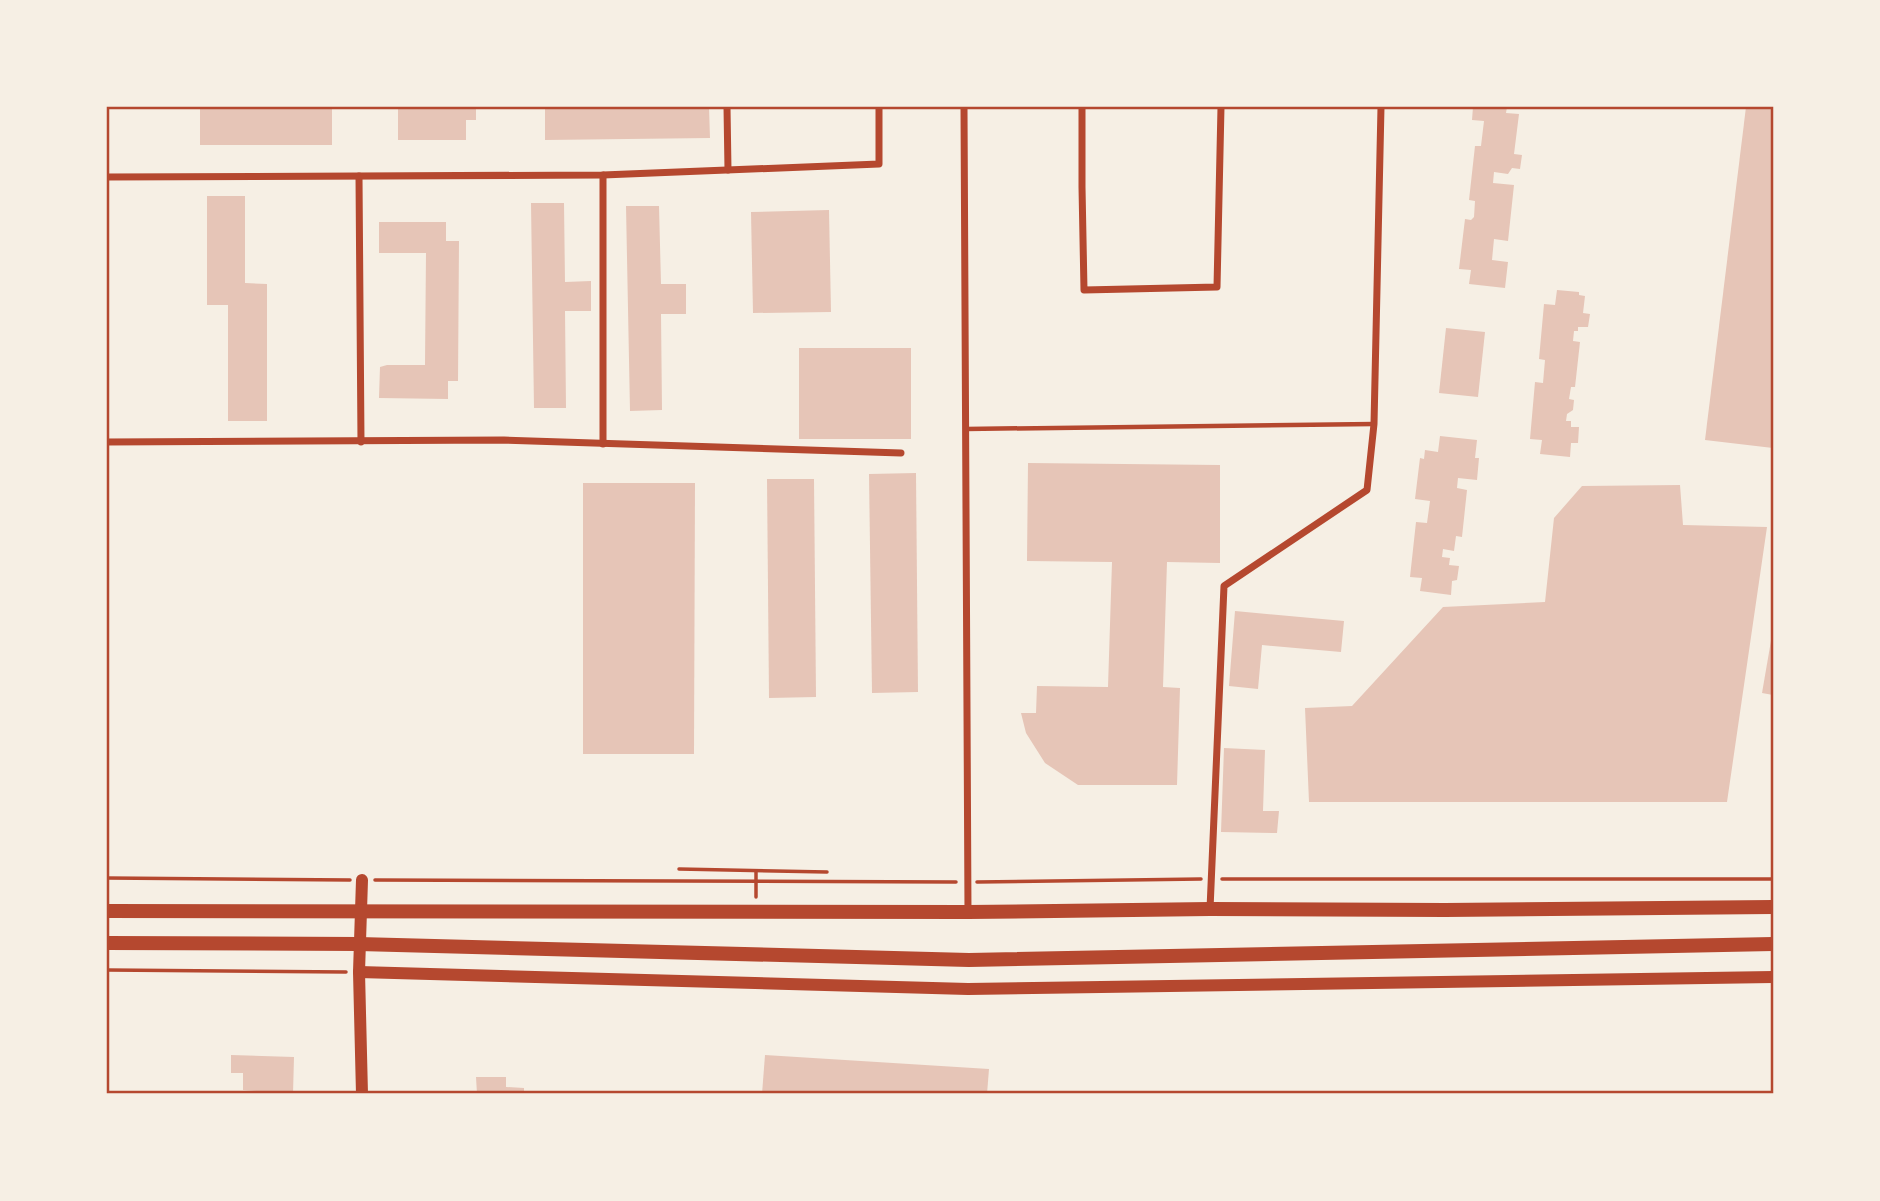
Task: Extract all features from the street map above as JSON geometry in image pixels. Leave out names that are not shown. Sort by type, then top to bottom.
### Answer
[{"type":"main road","points":[[107,911],[968,912],[1773,907]]},
{"type":"main road","points":[[107,943],[359,944],[969,960],[1773,944]]},
{"type":"street","points":[[727,107],[728,170]]},
{"type":"street","points":[[107,177],[603,175],[878,164],[878,107]]},
{"type":"street","points":[[964,107],[968,912]]},
{"type":"street","points":[[1082,107],[1084,290],[1217,287],[1221,107]]},
{"type":"street","points":[[1210,909],[1224,586],[1367,490],[1374,424],[1381,107]]},
{"type":"street","points":[[603,175],[603,444]]},
{"type":"street","points":[[359,176],[361,442]]},
{"type":"street","points":[[107,442],[504,440],[901,453]]},
{"type":"street","points":[[362,880],[359,944],[362,1094]]},
{"type":"street","points":[[359,972],[968,989],[1773,977]]},
{"type":"lane","points":[[966,429],[1374,424]]},
{"type":"path","points":[[679,869],[827,872]]},
{"type":"path","points":[[755,909],[756,871]]},
{"type":"path","points":[[107,878],[968,882],[1211,878],[1773,879]]},
{"type":"path","points":[[107,970],[359,972]]},
{"type":"building","points":[[200,107],[332,107],[332,145],[200,145]]},
{"type":"building","points":[[398,107],[476,107],[476,120],[466,120],[466,140],[398,140]]},
{"type":"building","points":[[545,107],[709,107],[710,138],[545,140]]},
{"type":"building","points":[[1473,107],[1507,107],[1506,113],[1519,114],[1514,154],[1522,155],[1520,169],[1512,168],[1508,174],[1494,172],[1493,183],[1514,185],[1508,241],[1494,239],[1492,260],[1508,262],[1505,288],[1469,284],[1471,270],[1459,269],[1465,219],[1471,220],[1474,217],[1475,201],[1469,200],[1475,146],[1481,146],[1484,121],[1472,120]]},
{"type":"building","points":[[1746,107],[1773,107],[1773,448],[1705,440]]},
{"type":"building","points":[[207,196],[245,196],[245,283],[267,284],[267,421],[228,421],[228,305],[207,305]]},
{"type":"building","points":[[531,203],[564,203],[565,282],[591,281],[591,311],[565,311],[566,408],[534,408]]},
{"type":"building","points":[[626,206],[659,206],[661,284],[686,284],[686,314],[661,314],[662,410],[630,411]]},
{"type":"building","points":[[829,210],[831,312],[753,313],[751,212]]},
{"type":"building","points":[[379,222],[446,222],[446,241],[459,241],[458,381],[448,381],[448,399],[379,398],[380,367],[425,365],[426,253],[379,253]]},
{"type":"building","points":[[1557,290],[1579,292],[1579,295],[1585,296],[1583,313],[1590,314],[1588,327],[1578,327],[1578,331],[1574,331],[1573,341],[1580,342],[1575,387],[1571,387],[1569,399],[1574,400],[1573,410],[1567,414],[1566,421],[1571,421],[1571,427],[1579,427],[1578,443],[1571,443],[1570,457],[1540,454],[1542,440],[1530,439],[1535,382],[1543,383],[1545,360],[1539,359],[1544,304],[1555,305]]},
{"type":"building","points":[[1446,328],[1485,332],[1478,397],[1439,393]]},
{"type":"building","points":[[799,348],[911,348],[911,439],[799,439]]},
{"type":"building","points":[[1440,436],[1477,440],[1475,458],[1479,458],[1477,480],[1458,478],[1457,488],[1467,490],[1462,537],[1456,536],[1454,551],[1443,549],[1442,557],[1450,558],[1449,565],[1459,566],[1457,580],[1452,581],[1451,595],[1420,591],[1422,578],[1410,577],[1416,522],[1427,523],[1430,501],[1415,499],[1420,458],[1424,459],[1425,450],[1438,452]]},
{"type":"building","points":[[1028,463],[1220,465],[1220,563],[1167,562],[1163,687],[1180,688],[1177,785],[1078,785],[1045,763],[1026,733],[1021,713],[1036,713],[1037,686],[1108,687],[1112,562],[1027,561]]},
{"type":"building","points":[[916,473],[918,692],[872,693],[869,474]]},
{"type":"building","points":[[767,479],[814,479],[816,697],[769,698]]},
{"type":"building","points":[[583,483],[695,483],[694,754],[583,754]]},
{"type":"building","points":[[1680,485],[1683,525],[1767,527],[1727,802],[1309,802],[1305,708],[1352,706],[1443,607],[1545,602],[1554,518],[1582,486]]},
{"type":"building","points":[[1235,611],[1344,621],[1341,652],[1262,645],[1258,689],[1229,686]]},
{"type":"building","points":[[1773,635],[1773,695],[1762,693]]},
{"type":"building","points":[[1224,748],[1265,750],[1263,811],[1279,811],[1277,833],[1221,832]]},
{"type":"building","points":[[231,1055],[294,1057],[293,1094],[256,1094],[256,1091],[243,1090],[243,1073],[231,1073]]},
{"type":"building","points":[[765,1055],[989,1069],[987,1094],[762,1094]]},
{"type":"building","points":[[476,1077],[506,1077],[506,1087],[524,1088],[524,1094],[477,1094]]}]
